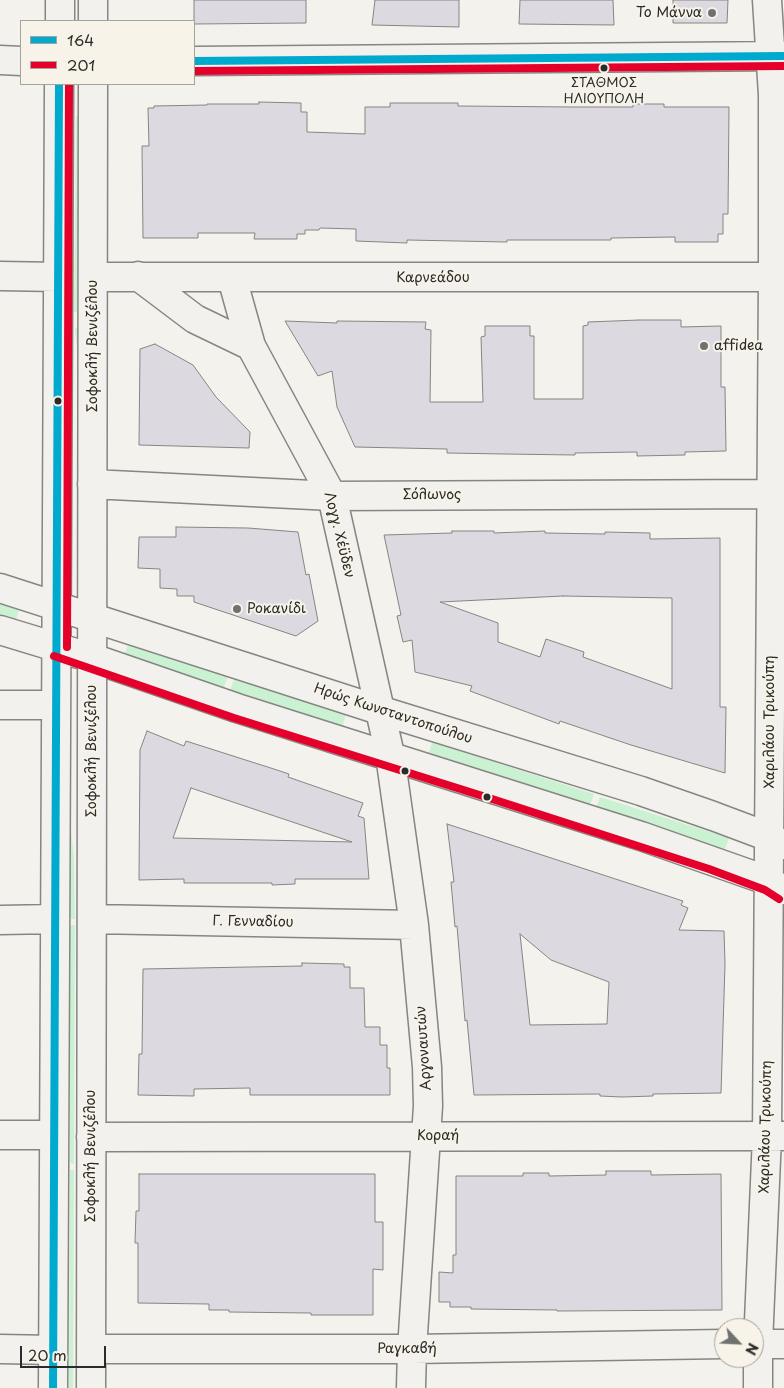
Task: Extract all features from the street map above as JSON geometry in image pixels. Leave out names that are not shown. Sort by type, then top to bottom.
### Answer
[{"type":"street","points":[[60,0],[60,20]]},
{"type":"street","points":[[93,0],[93,20]]},
{"type":"street","name":"Χαριλάου Τρικούπη","points":[[758,1388],[765,1344],[775,1136],[777,841],[772,494],[779,277],[773,95],[777,56],[767,0]]},
{"type":"street","points":[[195,61],[777,56]]},
{"type":"street","points":[[0,60],[20,61]]},
{"type":"street","points":[[53,1388],[59,85]]},
{"type":"street","name":"Σοφοκλή Βενιζέλου","points":[[91,1388],[93,85]]},
{"type":"street","points":[[0,276],[58,277]]},
{"type":"street","points":[[138,276],[195,319],[251,346]]},
{"type":"street","name":"Καρνεάδου","points":[[93,277],[779,277]]},
{"type":"street","name":"Λογγ. Χέϋδεν","points":[[232,278],[251,346],[332,496],[379,710]]},
{"type":"street","name":"Σόλωνος","points":[[92,484],[332,496],[772,494]]},
{"type":"street","name":"Ηρώς Κωνσταντοπούλου","points":[[0,588],[379,710],[641,791],[777,841]]},
{"type":"street","points":[[0,630],[92,658],[238,708],[390,755],[676,848],[776,886]]},
{"type":"street","points":[[0,705],[56,705]]},
{"type":"street","name":"Αργοναυτών","points":[[379,710],[390,755],[414,924],[427,1067],[426,1136],[411,1388]]},
{"type":"street","points":[[0,920],[55,919]]},
{"type":"street","name":"Γ. Γενναδίου","points":[[92,919],[414,924]]},
{"type":"street","points":[[0,1135],[54,1135]]},
{"type":"street","name":"Κοραή","points":[[91,1137],[775,1136]]},
{"type":"street","name":"Ραγκαβή","points":[[91,1349],[412,1349],[714,1344]]},
{"type":"street","points":[[0,1349],[53,1350]]},
{"type":"green space","points":[[76,116],[79,116],[77,312],[74,312]]},
{"type":"green space","points":[[75,328],[78,328],[80,343],[82,451],[77,451],[79,366]]},
{"type":"green space","points":[[78,459],[82,459],[81,567],[77,567]]},
{"type":"green space","points":[[0,602],[20,608],[15,623],[0,618]]},
{"type":"green space","points":[[128,644],[228,676],[223,690],[123,658]]},
{"type":"green space","points":[[234,678],[346,714],[342,728],[230,692]]},
{"type":"green space","points":[[432,742],[594,794],[589,808],[428,756]]},
{"type":"green space","points":[[600,797],[729,838],[724,852],[595,811]]},
{"type":"green space","points":[[69,812],[74,857],[75,919],[70,919]]},
{"type":"green space","points":[[70,925],[75,925],[74,1164],[70,1163]]},
{"type":"green space","points":[[70,1170],[74,1170],[73,1388],[69,1388]]},
{"type":"building","points":[[194,0],[306,0],[306,23],[195,24]]},
{"type":"building","points":[[375,0],[459,0],[459,27],[372,25]]},
{"type":"building","points":[[520,0],[613,0],[614,25],[519,24]]},
{"type":"building","points":[[673,0],[728,0],[727,23],[673,23]]},
{"type":"building","points":[[259,102],[301,103],[301,112],[307,112],[307,132],[365,134],[365,107],[390,107],[390,103],[458,103],[458,106],[573,107],[633,107],[633,104],[664,104],[664,107],[729,107],[728,214],[723,214],[723,234],[718,234],[718,242],[675,242],[675,237],[611,238],[611,240],[507,240],[507,242],[407,240],[407,243],[356,241],[356,229],[320,228],[319,230],[305,230],[305,234],[297,234],[297,239],[254,239],[255,233],[198,233],[198,238],[143,238],[142,146],[149,146],[148,108],[154,108],[154,106],[207,104],[259,104]]},
{"type":"building","points":[[681,320],[681,327],[721,326],[721,387],[725,387],[726,451],[685,452],[685,455],[637,456],[637,452],[575,453],[575,455],[447,453],[447,449],[355,447],[337,407],[332,371],[318,376],[285,321],[337,323],[337,321],[426,322],[425,329],[431,330],[430,402],[483,402],[481,337],[485,336],[485,326],[530,326],[530,336],[534,336],[534,399],[583,399],[583,326],[588,325],[588,322]]},
{"type":"building","points":[[155,344],[193,365],[216,397],[250,432],[249,448],[139,445],[140,349]]},
{"type":"building","points":[[176,527],[248,528],[298,532],[306,575],[309,574],[318,621],[296,636],[194,602],[194,596],[177,596],[177,589],[160,588],[160,569],[138,568],[139,537],[176,537]]},
{"type":"building","points":[[452,531],[494,531],[494,533],[545,531],[545,533],[605,534],[605,532],[650,533],[650,539],[720,538],[720,707],[726,707],[725,773],[631,745],[560,721],[559,724],[470,691],[472,686],[415,672],[412,640],[403,642],[397,616],[401,615],[384,535],[452,533]],"holes":[[[563,596],[672,598],[672,689],[583,657],[584,652],[546,639],[540,657],[498,642],[498,623],[440,602]]]},
{"type":"building","points":[[147,731],[184,746],[186,741],[289,774],[288,777],[363,803],[358,816],[364,818],[369,879],[295,879],[295,884],[272,885],[272,883],[184,883],[184,879],[139,880],[140,750]],"holes":[[[191,788],[352,842],[173,838]]]},
{"type":"building","points":[[447,824],[683,901],[681,905],[688,908],[679,930],[724,931],[725,964],[721,1093],[653,1094],[653,1096],[622,1097],[600,1096],[600,1094],[474,1095],[467,1020],[465,1021],[457,926],[455,927],[451,882],[454,882]],"holes":[[[520,934],[551,960],[609,982],[607,1024],[530,1025]]]},
{"type":"building","points":[[302,963],[344,964],[344,967],[350,967],[350,988],[364,988],[365,1027],[380,1027],[380,1045],[387,1045],[387,1068],[390,1068],[390,1095],[250,1095],[250,1088],[194,1089],[194,1096],[138,1095],[139,1054],[142,1054],[143,969],[302,966]]},
{"type":"building","points":[[606,1171],[651,1171],[651,1175],[721,1174],[722,1310],[557,1311],[471,1309],[471,1307],[450,1307],[450,1302],[439,1302],[439,1272],[453,1273],[453,1255],[456,1255],[456,1176],[523,1176],[523,1173],[549,1173],[549,1176],[606,1175]]},
{"type":"building","points":[[139,1174],[375,1174],[375,1222],[383,1222],[383,1270],[373,1269],[373,1315],[229,1312],[229,1310],[209,1310],[209,1304],[138,1303],[138,1243],[135,1243],[136,1211],[139,1211]]},
{"type":"transit line","name":"164","points":[[195,61],[784,56]]},
{"type":"transit line","name":"201","points":[[195,71],[784,66]]},
{"type":"transit line","name":"164","points":[[53,1388],[59,85]]},
{"type":"transit line","name":"201","points":[[67,647],[69,85]]},
{"type":"transit line","name":"201","points":[[54,656],[234,718],[709,869],[765,890],[779,899]]},
{"type":"place","name":"Το Μάννα","points":[[712,13]]},
{"type":"place","name":"ΣΤΑΘΜΟΣ ΗΛΙΟΥΠΟΛΗ","points":[[604,68]]},
{"type":"place","name":"affidea","points":[[704,346]]},
{"type":"place","name":"Ροκανίδι","points":[[237,609]]}]
